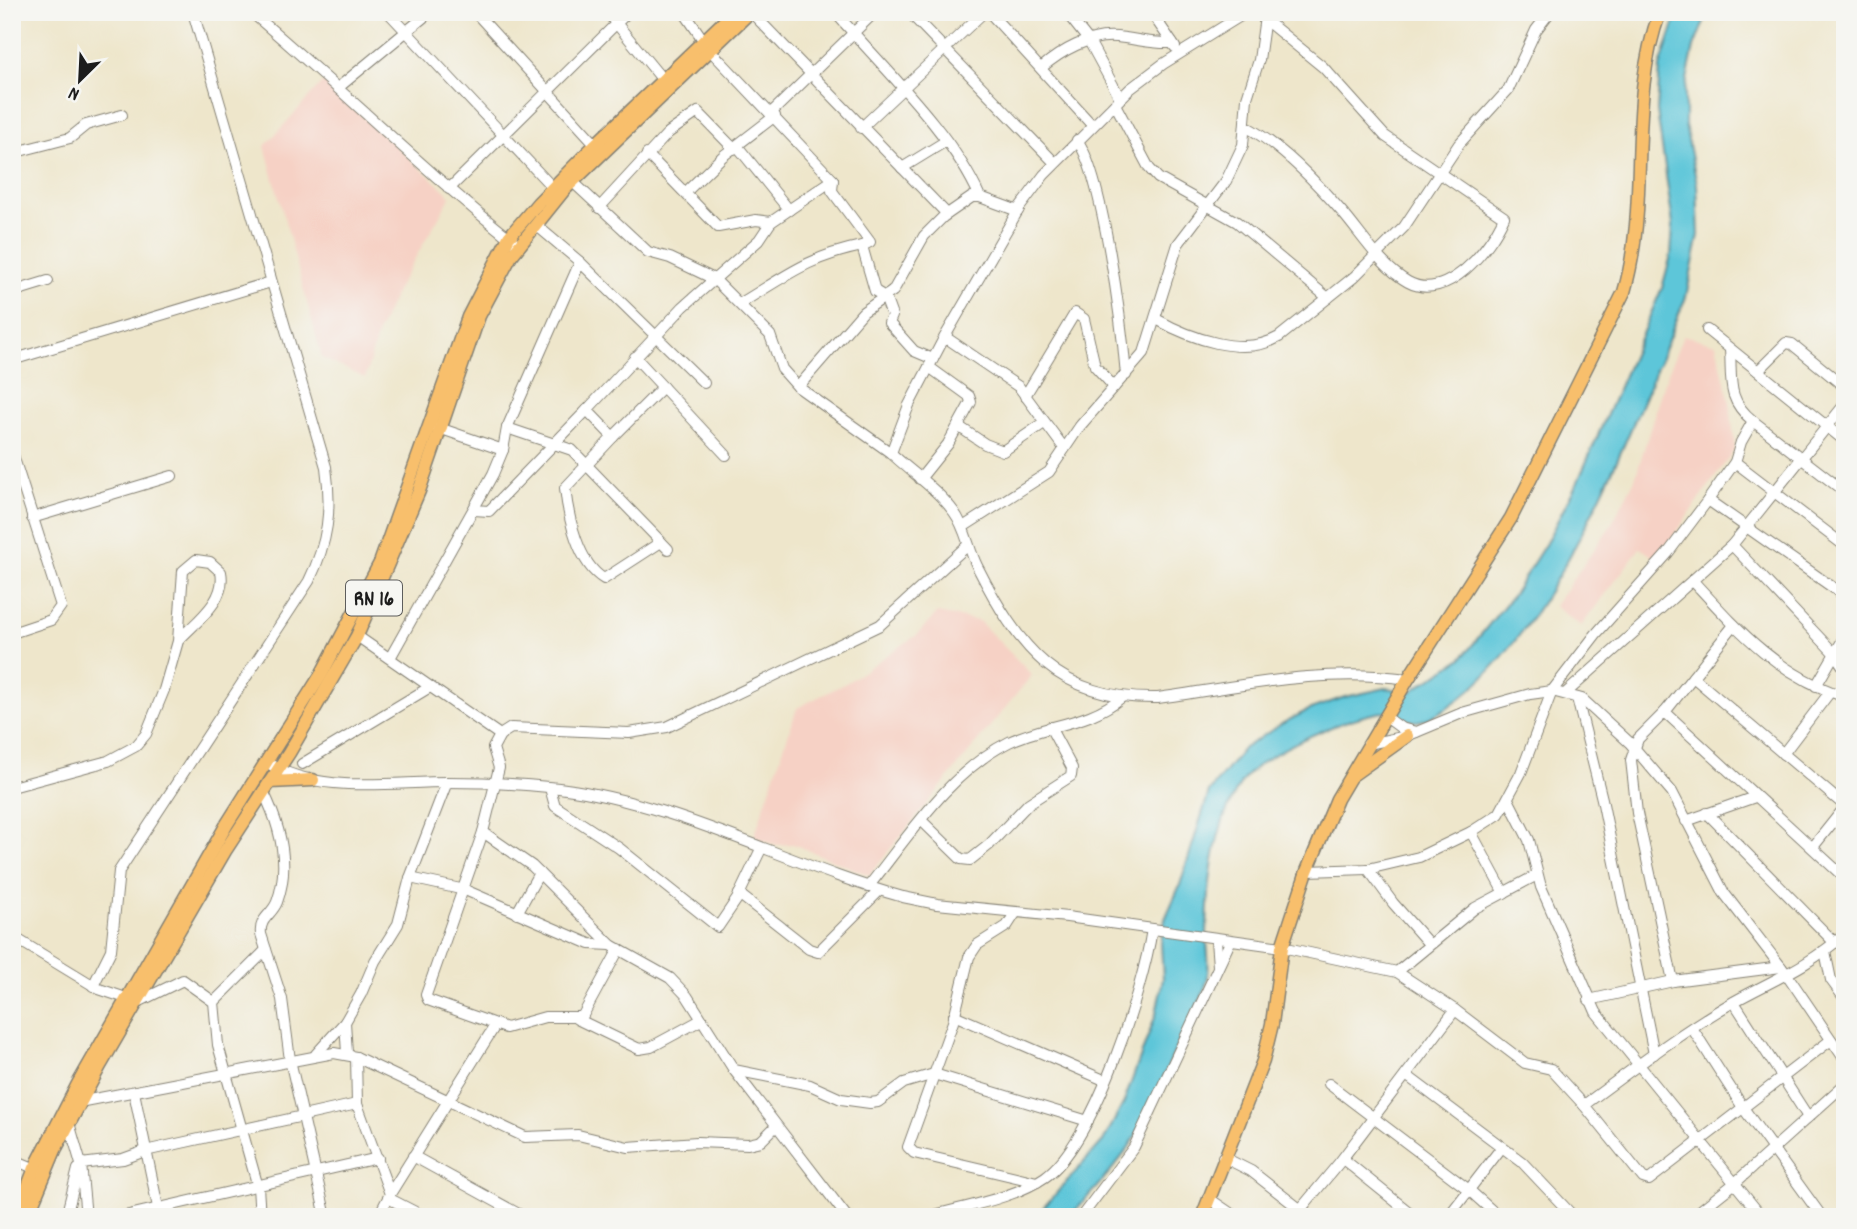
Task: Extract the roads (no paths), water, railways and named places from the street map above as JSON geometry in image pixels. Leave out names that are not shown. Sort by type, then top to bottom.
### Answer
[{"type":"main road","name":"RN 16","points":[[27,1217],[40,1170],[69,1123],[133,1000],[266,787],[278,743],[321,675],[380,563],[480,316],[514,241],[553,188],[667,85],[734,12]]},
{"type":"main road","name":"RN 16","points":[[707,44],[750,12]]},
{"type":"main road","points":[[1202,1217],[1223,1157],[1263,1061],[1272,1024],[1282,947],[1307,871],[1348,779],[1511,518],[1624,292],[1633,260],[1636,233],[1643,80],[1660,12]]},
{"type":"main road","name":"RN 16","points":[[514,241],[536,225],[599,148]]},
{"type":"main road","name":"RN 16","points":[[16,1217],[133,1000],[272,766],[289,753],[357,636],[401,538],[435,427]]},
{"type":"main road","points":[[1348,779],[1412,734]]},
{"type":"main road","points":[[266,787],[317,781]]},
{"type":"street","points":[[93,985],[111,950],[119,871],[298,598],[320,557],[328,531],[330,512],[326,467],[192,12]]},
{"type":"street","points":[[251,12],[339,87],[449,189],[514,241]]},
{"type":"street","points":[[388,12],[553,188]]},
{"type":"street","points":[[339,87],[430,12]]},
{"type":"street","points":[[475,12],[599,148]]},
{"type":"street","points":[[607,12],[667,85]]},
{"type":"street","points":[[449,189],[628,12]]},
{"type":"street","points":[[684,12],[707,44],[833,180],[832,191],[870,242],[806,262],[741,303]]},
{"type":"street","points":[[750,12],[947,214]]},
{"type":"street","points":[[835,12],[946,141],[970,175],[980,197]]},
{"type":"street","points":[[686,192],[723,156],[736,148],[773,114],[875,12]]},
{"type":"street","points":[[909,12],[1055,163]]},
{"type":"street","points":[[861,128],[987,12],[1092,125]]},
{"type":"street","points":[[1066,12],[1089,41],[1149,168],[1158,178],[1208,205],[1261,240],[1328,298]]},
{"type":"street","points":[[1151,12],[1178,54]]},
{"type":"street","points":[[891,453],[909,405],[945,337],[1018,211],[1055,163],[1118,101],[1178,54],[1247,12]]},
{"type":"street","points":[[1156,318],[1192,336],[1248,347],[1267,344],[1279,337],[1377,255],[1414,215],[1459,144],[1508,90],[1536,30],[1550,12]]},
{"type":"street","points":[[1245,126],[1278,149],[1339,209],[1377,255],[1407,281],[1435,288],[1451,282],[1475,259],[1503,221],[1503,214],[1385,135],[1323,67],[1265,15]]},
{"type":"street","points":[[963,527],[1049,472],[1064,448],[1144,353],[1172,257],[1190,226],[1234,167],[1243,145],[1247,98],[1259,60],[1265,15]]},
{"type":"street","points":[[1041,68],[1067,49],[1089,41],[1117,37],[1151,44],[1172,43]]},
{"type":"street","points":[[599,208],[668,133],[698,112],[736,148],[789,210]]},
{"type":"street","points":[[12,153],[70,138],[86,125],[122,115]]},
{"type":"street","points":[[1077,140],[1087,159],[1104,229],[1123,335],[1126,375]]},
{"type":"street","points":[[902,169],[946,141]]},
{"type":"street","points":[[647,154],[718,227],[756,220],[771,222]]},
{"type":"street","points":[[474,510],[489,511],[635,357],[714,279],[759,240],[771,222],[833,180]]},
{"type":"street","points":[[573,182],[648,252],[670,258],[714,279],[741,303],[770,335],[782,369],[798,387],[891,453],[942,498],[963,527],[968,545],[1014,632],[1034,656],[1066,681],[1122,697],[1158,698],[1310,675],[1368,674],[1406,684]]},
{"type":"street","points":[[798,387],[863,312],[895,288],[924,236],[947,214],[972,197],[980,197],[1018,211]]},
{"type":"street","points":[[536,225],[580,262],[705,383]]},
{"type":"street","points":[[862,246],[875,291],[885,297],[892,316],[889,323],[914,351],[969,396],[971,402],[958,426],[919,479]]},
{"type":"street","points":[[390,658],[474,510],[503,450],[507,428],[580,262]]},
{"type":"street","points":[[12,292],[48,282]]},
{"type":"street","points":[[12,360],[271,282]]},
{"type":"street","points":[[1025,396],[1075,313],[1084,319],[1095,366],[1114,387]]},
{"type":"street","points":[[1707,330],[1845,441]]},
{"type":"street","points":[[945,337],[1001,373],[1025,396],[1064,448]]},
{"type":"street","points":[[1758,371],[1786,343],[1792,344],[1845,387]]},
{"type":"street","points":[[1730,349],[1732,395],[1739,410],[1845,492]]},
{"type":"street","points":[[635,357],[726,455]]},
{"type":"street","points":[[507,428],[566,446],[589,465],[664,546],[605,579],[598,576],[577,545],[565,493],[569,482],[589,465],[663,387]]},
{"type":"street","points":[[1566,693],[1732,545],[1845,404]]},
{"type":"street","points":[[587,410],[613,437]]},
{"type":"street","points":[[1307,871],[1368,869],[1419,857],[1471,832],[1499,814],[1508,801],[1552,691],[1708,500],[1735,462],[1741,442],[1753,421]]},
{"type":"street","points":[[958,426],[985,444],[1003,451],[1044,422]]},
{"type":"street","points":[[435,427],[503,450]]},
{"type":"street","points":[[12,452],[61,606],[51,620],[12,633]]},
{"type":"street","points":[[1735,462],[1845,546]]},
{"type":"street","points":[[32,518],[172,476]]},
{"type":"street","points":[[1708,500],[1845,596]]},
{"type":"street","points":[[701,1020],[651,1047],[639,1049],[577,1019],[545,1017],[511,1028],[430,1001],[426,997],[483,832],[499,768],[492,748],[500,735],[511,728],[629,733],[667,727],[880,625],[968,545]]},
{"type":"street","points":[[1732,545],[1834,653],[1845,669]]},
{"type":"street","points":[[12,787],[108,761],[136,746],[153,719],[178,641],[183,571],[196,560],[210,562],[221,572],[220,590],[206,612],[178,641]]},
{"type":"street","points":[[1693,581],[1772,661],[1816,686],[1845,697]]},
{"type":"street","points":[[1674,981],[1630,770],[1634,747],[1734,625]]},
{"type":"street","points":[[357,636],[500,735]]},
{"type":"street","points":[[1816,686],[1845,636]]},
{"type":"street","points":[[1693,677],[1845,806],[1813,847]]},
{"type":"street","points":[[302,764],[430,687]]},
{"type":"street","points":[[1368,744],[1412,734],[1509,699],[1552,691],[1566,693],[1596,710],[1634,747],[1672,792],[1724,893],[1788,976],[1845,1060]]},
{"type":"street","points":[[1783,754],[1830,692]]},
{"type":"street","points":[[868,887],[944,793],[983,756],[1009,742],[1050,727],[1100,714],[1122,697]]},
{"type":"street","points":[[1577,698],[1654,1054]]},
{"type":"street","points":[[1665,712],[1845,878]]},
{"type":"street","points":[[1386,716],[1412,734]]},
{"type":"street","points":[[922,821],[961,859],[970,860],[989,845],[1029,803],[1072,776],[1072,768],[1050,727]]},
{"type":"street","points":[[278,743],[317,781]]},
{"type":"street","points":[[272,766],[317,781],[494,783],[594,794],[650,809],[879,891],[937,904],[1157,929],[1230,942],[1282,947],[1397,972],[1455,1010],[1525,1063],[1551,1069],[1647,1181],[1831,1040]]},
{"type":"street","points":[[316,1055],[345,1022],[398,924],[410,878],[447,782]]},
{"type":"street","points":[[266,787],[282,847],[278,899],[261,924],[266,950],[282,999],[290,1060],[326,1217]]},
{"type":"street","points":[[550,788],[555,806],[618,848],[716,926],[723,924],[761,849]]},
{"type":"street","points":[[1686,821],[1755,797]]},
{"type":"street","points":[[1508,801],[1529,840],[1537,875],[1589,1000],[1615,1038],[1762,1217]]},
{"type":"street","points":[[1707,813],[1835,943]]},
{"type":"street","points":[[483,832],[539,873],[615,947],[670,978],[687,996],[734,1070],[847,1217]]},
{"type":"street","points":[[1471,832],[1504,893]]},
{"type":"street","points":[[1368,869],[1429,944]]},
{"type":"street","points":[[517,913],[539,873]]},
{"type":"street","points":[[1397,972],[1475,908],[1537,875]]},
{"type":"street","points":[[410,878],[465,890],[590,944],[615,947]]},
{"type":"street","points":[[739,894],[808,949],[818,952],[879,891]]},
{"type":"street","points":[[1016,912],[1007,926],[972,950],[959,986],[954,1015],[908,1143],[910,1151],[1037,1182]]},
{"type":"street","points":[[928,1217],[1037,1182],[1068,1156],[1088,1121],[1143,981],[1157,929]]},
{"type":"street","points":[[1584,1105],[1692,1028],[1734,1002],[1788,976],[1845,934]]},
{"type":"street","points":[[12,936],[93,985],[133,1000],[183,980],[214,1002],[218,1015],[216,1036],[258,1187],[261,1217]]},
{"type":"street","points":[[1212,939],[1218,966]]},
{"type":"street","points":[[1081,1217],[1134,1147],[1218,966],[1228,952],[1230,942]]},
{"type":"street","points":[[577,1019],[585,1015],[615,947]]},
{"type":"street","points":[[214,1002],[266,950]]},
{"type":"street","points":[[1825,951],[1831,981],[1845,999]]},
{"type":"street","points":[[1589,1000],[1674,981],[1781,967]]},
{"type":"street","points":[[1734,1002],[1781,1080],[1808,1117]]},
{"type":"street","points":[[1297,1213],[1343,1159],[1455,1010]]},
{"type":"street","points":[[954,1015],[1104,1080]]},
{"type":"street","points":[[345,1022],[352,1055],[357,1104],[379,1158],[390,1197],[425,1217]]},
{"type":"street","points":[[363,1217],[378,1214],[390,1197],[446,1100],[496,1024]]},
{"type":"street","points":[[1692,1028],[1744,1109],[1822,1217]]},
{"type":"street","points":[[79,1102],[316,1055],[352,1055],[525,1136],[578,1135],[628,1147],[697,1142],[748,1144],[761,1141],[776,1126]]},
{"type":"street","points":[[734,1070],[810,1085],[841,1100],[870,1103],[878,1102],[904,1083],[934,1074],[1088,1121]]},
{"type":"street","points":[[1406,1075],[1522,1162],[1574,1217]]},
{"type":"street","points":[[1329,1084],[1469,1190],[1499,1217]]},
{"type":"street","points":[[1692,1217],[1774,1150],[1845,1084]]},
{"type":"street","points":[[134,1092],[159,1213]]},
{"type":"street","points":[[81,1163],[123,1159],[145,1151],[357,1104]]},
{"type":"street","points":[[69,1123],[81,1163],[86,1217]]},
{"type":"street","points":[[1448,1217],[1502,1147]]},
{"type":"street","points":[[413,1156],[524,1217]]},
{"type":"street","points":[[1223,1157],[1251,1171],[1297,1213],[1310,1217]]},
{"type":"street","points":[[120,1217],[159,1213],[379,1158]]},
{"type":"street","points":[[12,1159],[40,1170]]},
{"type":"street","points":[[1343,1159],[1415,1217]]},
{"type":"street","points":[[66,1217],[81,1163]]},
{"type":"street","points":[[1208,1198],[1236,1217]]},
{"type":"water","points":[[1678,12],[1708,12],[1694,47],[1685,89],[1685,125],[1697,184],[1699,235],[1686,297],[1615,466],[1585,528],[1551,587],[1515,641],[1476,685],[1424,720],[1409,720],[1385,712],[1324,730],[1265,760],[1241,783],[1224,818],[1214,856],[1208,914],[1207,981],[1146,1115],[1132,1143],[1118,1162],[1069,1217],[1035,1217],[1104,1140],[1124,1102],[1156,1014],[1163,978],[1161,943],[1165,919],[1180,885],[1209,792],[1244,748],[1283,723],[1308,710],[1345,697],[1386,688],[1410,692],[1462,658],[1513,595],[1546,543],[1579,479],[1662,288],[1671,255],[1673,225],[1657,111],[1660,67]]}]
